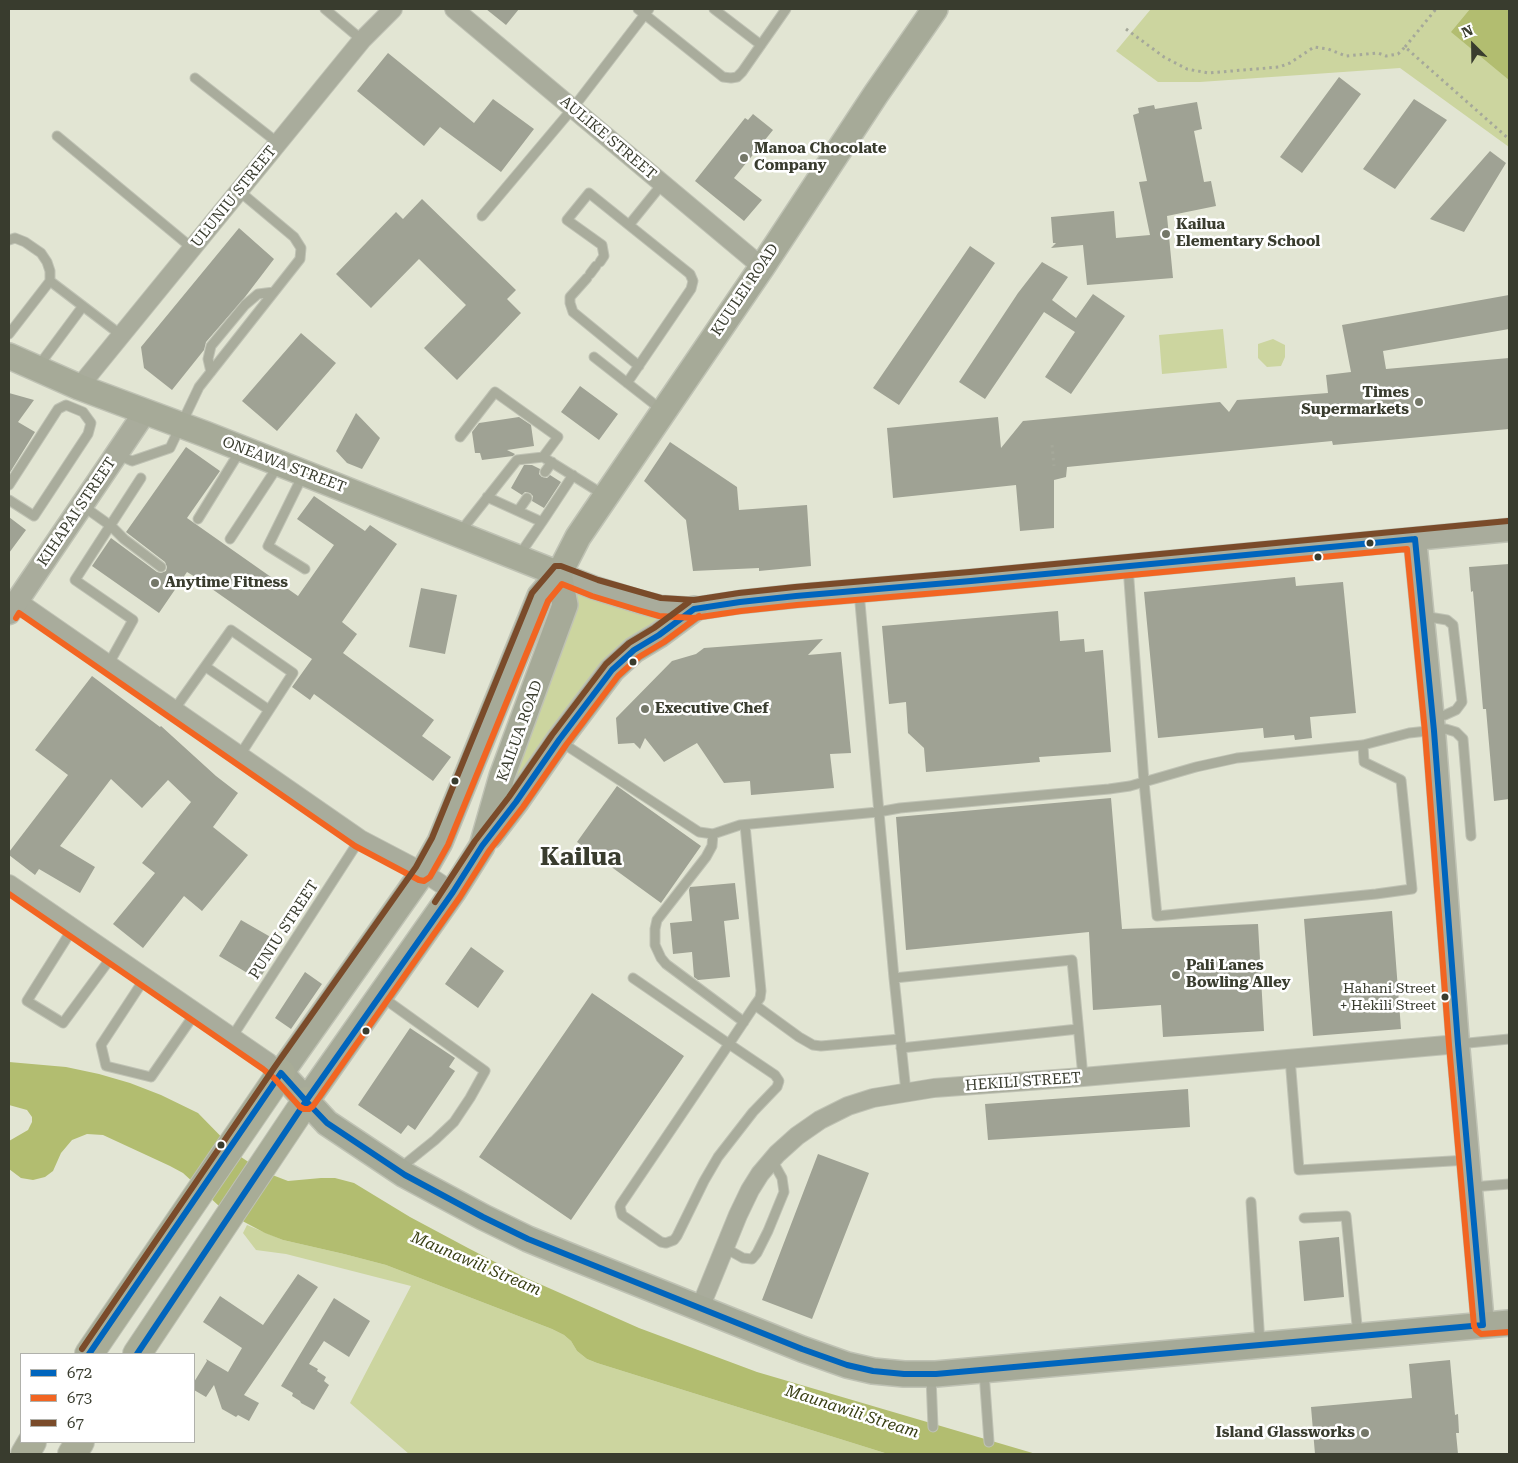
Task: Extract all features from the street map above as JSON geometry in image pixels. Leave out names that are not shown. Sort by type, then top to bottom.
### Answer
[{"type":"main road","name":"KUULEI ROAD","points":[[559,574],[578,537],[935,9]]},
{"type":"main road","name":"ONEAWA STREET","points":[[9,356],[79,388],[280,463],[559,574]]},
{"type":"main road","name":"KAILUA ROAD","points":[[138,1353],[306,1101],[453,892],[482,846],[502,776],[565,607],[559,574]]},
{"type":"main road","name":"KAILUA ROAD","points":[[90,1353],[281,1073],[423,872],[440,842],[540,596],[559,574]]},
{"type":"main road","points":[[482,846],[612,669],[634,650],[694,609]]},
{"type":"main road","points":[[281,1073],[327,1123],[398,1170],[483,1217],[528,1239],[802,1349],[846,1365],[873,1371],[931,1374],[1509,1323]]},
{"type":"main road","points":[[25,1454],[31,1443]]},
{"type":"main road","points":[[72,1454],[79,1443]]},
{"type":"street","name":"ULUNIU STREET","points":[[79,388],[362,40],[393,9]]},
{"type":"street","name":"AULIKE STREET","points":[[454,9],[762,267]]},
{"type":"street","name":"KIHAPAI STREET","points":[[13,607],[145,412]]},
{"type":"street","points":[[559,574],[640,602],[660,607],[694,609],[740,602],[859,590],[1509,530]]},
{"type":"street","points":[[1415,539],[1433,724],[1458,1044],[1484,1325]]},
{"type":"street","points":[[13,607],[108,665],[360,839],[423,872],[453,892]]},
{"type":"street","points":[[9,884],[232,1037],[281,1073]]},
{"type":"street","name":"HEKILI STREET","points":[[700,1308],[750,1190],[760,1174],[797,1136],[820,1120],[848,1106],[873,1098],[934,1088],[1083,1077],[1458,1044]]},
{"type":"lane","points":[[325,9],[362,40]]},
{"type":"lane","points":[[714,9],[761,44]]},
{"type":"lane","points":[[482,216],[573,108],[644,10],[723,77],[731,78],[738,77],[742,72],[786,9]]},
{"type":"lane","points":[[195,78],[278,143]]},
{"type":"lane","points":[[57,136],[192,248]]},
{"type":"lane","points":[[629,225],[663,183]]},
{"type":"lane","points":[[116,454],[132,461],[170,448],[199,387],[300,259],[302,248],[294,237],[238,191]]},
{"type":"lane","points":[[628,384],[692,290],[693,281],[690,274],[589,193],[568,220],[602,245],[604,256],[570,297],[570,304],[573,312],[639,366]]},
{"type":"lane","points":[[9,240],[15,238],[25,242],[41,253],[50,271],[50,281],[9,334]]},
{"type":"lane","points":[[50,281],[121,335]]},
{"type":"lane","points":[[211,372],[208,358],[211,346],[246,305],[258,294],[274,292]]},
{"type":"lane","points":[[36,368],[83,306]]},
{"type":"lane","points":[[594,357],[663,411]]},
{"type":"lane","points":[[458,534],[517,460],[543,456],[558,438],[495,392],[460,437]]},
{"type":"lane","points":[[9,484],[58,409],[66,405],[83,412],[91,423],[88,434],[34,516],[9,500]]},
{"type":"lane","points":[[198,519],[242,449]]},
{"type":"lane","points":[[543,456],[606,496]]},
{"type":"lane","points":[[545,472],[552,462]]},
{"type":"lane","points":[[230,539],[280,463]]},
{"type":"lane","points":[[304,473],[268,546],[305,569]]},
{"type":"lane","points":[[518,557],[573,476]]},
{"type":"lane","points":[[108,665],[133,620],[75,580],[141,478]]},
{"type":"lane","points":[[487,498],[542,522]]},
{"type":"lane","points":[[518,511],[527,498]]},
{"type":"lane","points":[[81,505],[111,526],[161,567]]},
{"type":"lane","points":[[1128,566],[1156,916],[1412,889],[1401,780],[1364,762],[1363,745]]},
{"type":"lane","points":[[859,590],[878,812],[906,1092]]},
{"type":"lane","points":[[559,740],[699,832],[713,834],[745,825],[1130,786],[1196,767],[1237,758],[1363,745],[1409,733],[1433,724],[1456,710],[1462,702],[1452,625],[1447,620],[1422,616]]},
{"type":"lane","points":[[174,710],[231,630],[292,673],[240,755]]},
{"type":"lane","points":[[206,667],[269,710]]},
{"type":"lane","points":[[1433,724],[1456,732],[1463,739],[1470,836]]},
{"type":"lane","points":[[633,978],[729,1044],[778,1077],[779,1084],[735,1134],[718,1157],[677,1236],[670,1242],[661,1242],[622,1215],[620,1207],[729,1044],[756,1005],[760,998],[761,991],[745,825]]},
{"type":"lane","points":[[713,834],[712,846],[706,857],[658,920],[655,929],[655,945],[666,964],[744,1022]]},
{"type":"lane","name":"PUNIU STREET","points":[[232,1037],[360,839]]},
{"type":"lane","points":[[73,928],[27,1001],[63,1023],[113,955]]},
{"type":"lane","points":[[894,978],[1072,960],[1083,1077]]},
{"type":"lane","points":[[145,978],[101,1045],[106,1066],[151,1077],[196,1012]]},
{"type":"lane","points":[[380,995],[485,1072],[454,1122],[398,1170]]},
{"type":"lane","points":[[756,1005],[798,1037],[813,1045],[821,1046],[901,1043],[1078,1029]]},
{"type":"lane","points":[[1458,1044],[1509,1040]]},
{"type":"lane","points":[[1290,1058],[1299,1170],[1468,1160]]},
{"type":"lane","points":[[725,1248],[743,1258],[752,1259],[757,1252],[784,1192],[782,1178],[772,1160]]},
{"type":"lane","points":[[1471,1187],[1509,1184]]},
{"type":"lane","points":[[1251,1202],[1260,1344]]},
{"type":"lane","points":[[1304,1218],[1346,1216],[1358,1336]]},
{"type":"lane","points":[[984,1369],[989,1442]]},
{"type":"lane","points":[[931,1374],[933,1427]]},
{"type":"path","points":[[1126,29],[1172,61],[1187,69],[1208,72],[1279,67],[1290,63],[1314,47],[1346,56],[1378,53],[1386,56],[1398,54],[1436,9]]},
{"type":"path","points":[[1405,46],[1509,139]]},
{"type":"path","points":[[1052,445],[1054,466]]},
{"type":"shaded area","points":[[1151,9],[1509,9],[1509,147],[1400,68],[1200,82],[1158,82],[1116,51]]},
{"type":"shaded area","points":[[1223,329],[1227,368],[1162,374],[1159,335]]},
{"type":"shaded area","points":[[1273,339],[1285,345],[1285,357],[1281,366],[1267,367],[1258,358],[1258,344]]},
{"type":"shaded area","points":[[559,574],[674,608],[634,650],[516,802],[502,776],[565,607]]},
{"type":"shaded area","points":[[247,1225],[283,1240],[386,1265],[552,1329],[571,1341],[577,1351],[587,1359],[597,1363],[888,1454],[409,1454],[350,1403],[411,1286],[286,1254],[256,1250],[243,1233]]},
{"type":"water","points":[[1470,9],[1509,9],[1509,80],[1451,32]]},
{"type":"water","name":"Maunawili Stream","points":[[9,1062],[66,1067],[99,1074],[161,1095],[198,1113],[241,1157],[262,1171],[288,1181],[335,1178],[354,1183],[410,1217],[524,1277],[639,1328],[757,1372],[1036,1454],[888,1454],[597,1363],[587,1359],[577,1351],[571,1341],[564,1335],[552,1329],[386,1265],[283,1240],[265,1233],[233,1216],[219,1206],[183,1173],[103,1135],[87,1134],[72,1140],[61,1153],[53,1171],[45,1177],[33,1180],[21,1178],[9,1169],[9,1141],[28,1130],[32,1117],[27,1110],[9,1105]]},
{"type":"building","points":[[486,9],[519,9],[506,25]]},
{"type":"building","points":[[388,53],[474,123],[493,99],[534,129],[501,172],[440,127],[424,146],[357,91]]},
{"type":"building","points":[[1339,77],[1361,94],[1302,173],[1280,157]]},
{"type":"building","points":[[1414,99],[1447,120],[1395,189],[1363,169]]},
{"type":"building","points":[[1197,102],[1202,129],[1194,131],[1204,182],[1211,181],[1216,206],[1167,216],[1173,278],[1087,285],[1083,245],[1051,248],[1056,243],[1053,243],[1051,217],[1114,211],[1116,238],[1150,235],[1139,182],[1147,181],[1133,115],[1139,113],[1138,108],[1154,105],[1155,109]]},
{"type":"building","points":[[753,114],[773,130],[734,178],[762,200],[744,221],[695,181],[745,118],[748,120]]},
{"type":"building","points":[[1490,151],[1506,163],[1464,232],[1430,219]]},
{"type":"building","points":[[422,199],[516,290],[507,299],[521,313],[457,380],[424,348],[466,305],[419,259],[371,308],[336,274],[396,212],[403,219]]},
{"type":"building","points":[[239,228],[274,259],[245,297],[206,342],[204,350],[172,390],[144,368],[141,347]]},
{"type":"building","points":[[970,246],[995,263],[899,405],[873,388]]},
{"type":"building","points":[[1042,262],[1068,277],[1052,300],[1076,318],[1093,294],[1125,316],[1071,394],[1045,377],[1075,332],[1044,312],[985,399],[959,382],[1018,293]]},
{"type":"building","points":[[1509,295],[1509,329],[1383,351],[1386,369],[1509,358],[1509,429],[1333,445],[1332,441],[1067,467],[1066,477],[1054,480],[1054,528],[1020,531],[1016,485],[893,498],[887,428],[998,417],[1001,448],[1023,421],[1220,402],[1229,412],[1237,400],[1328,393],[1326,375],[1351,372],[1342,325]]},
{"type":"building","points":[[301,333],[336,363],[277,431],[242,401]]},
{"type":"building","points":[[580,386],[618,414],[599,440],[561,412]]},
{"type":"building","points":[[9,393],[34,400],[18,422],[35,432],[9,474]]},
{"type":"building","points":[[356,413],[380,438],[362,469],[347,463],[336,451]]},
{"type":"building","points":[[519,417],[531,425],[534,446],[507,450],[515,454],[513,456],[482,460],[480,453],[475,453],[472,432],[479,423]]},
{"type":"building","points":[[670,442],[737,487],[739,510],[807,505],[811,566],[759,571],[759,568],[693,571],[686,520],[644,481]]},
{"type":"building","points":[[186,447],[220,471],[187,518],[298,596],[334,545],[297,519],[314,496],[365,531],[370,525],[397,544],[342,622],[357,634],[343,653],[434,720],[422,736],[451,757],[433,781],[314,694],[310,700],[292,687],[312,659],[192,575],[187,572],[159,613],[92,566],[111,538],[157,572],[166,571],[165,562],[126,532]]},
{"type":"building","points":[[524,465],[532,465],[540,469],[539,474],[542,477],[547,478],[550,475],[561,482],[544,508],[532,501],[533,496],[530,493],[525,492],[522,495],[511,488]]},
{"type":"building","points":[[9,517],[26,530],[9,553]]},
{"type":"building","points":[[1509,564],[1509,799],[1494,801],[1486,709],[1483,709],[1473,591],[1471,592],[1469,567]]},
{"type":"building","points":[[1295,577],[1296,586],[1343,582],[1356,713],[1310,717],[1312,738],[1295,740],[1294,735],[1264,738],[1263,728],[1158,738],[1144,592]]},
{"type":"building","points":[[421,588],[457,595],[445,654],[409,647]]},
{"type":"building","points":[[1058,611],[1060,641],[1084,639],[1085,652],[1103,650],[1111,752],[1039,757],[1040,762],[926,772],[924,748],[908,733],[906,702],[889,704],[882,626]]},
{"type":"building","points":[[823,639],[808,655],[841,652],[851,753],[830,754],[834,788],[751,795],[750,781],[724,783],[697,743],[664,762],[645,738],[640,749],[634,743],[618,744],[616,718],[672,661],[696,654],[704,648]]},
{"type":"building","points":[[92,676],[161,726],[216,776],[238,793],[213,827],[248,855],[202,911],[184,896],[143,948],[113,924],[155,873],[142,863],[191,802],[168,780],[142,808],[111,779],[60,846],[95,867],[80,893],[39,869],[35,875],[9,855],[9,852],[68,775],[35,750]]},
{"type":"building","points":[[617,786],[701,846],[661,903],[577,842]]},
{"type":"building","points":[[1111,798],[1122,929],[1258,924],[1264,1031],[1163,1037],[1161,1005],[1093,1010],[1089,932],[906,950],[896,817]]},
{"type":"building","points":[[735,883],[739,919],[724,921],[730,977],[698,980],[694,977],[692,952],[673,954],[670,923],[692,921],[690,887]]},
{"type":"building","points":[[1392,911],[1401,1029],[1313,1036],[1304,919]]},
{"type":"building","points":[[241,920],[281,943],[259,980],[219,956]]},
{"type":"building","points":[[471,947],[504,971],[478,1008],[445,984]]},
{"type":"building","points":[[305,972],[322,984],[291,1029],[275,1018]]},
{"type":"building","points":[[592,993],[684,1056],[571,1220],[479,1157]]},
{"type":"building","points":[[410,1028],[455,1058],[449,1067],[455,1071],[415,1130],[408,1125],[401,1134],[358,1105]]},
{"type":"building","points":[[1188,1089],[1190,1127],[988,1140],[985,1104]]},
{"type":"building","points":[[818,1154],[869,1173],[812,1319],[762,1300]]},
{"type":"building","points":[[1339,1237],[1344,1297],[1304,1301],[1299,1241]]},
{"type":"building","points":[[298,1274],[318,1287],[244,1395],[259,1403],[249,1421],[238,1415],[236,1417],[222,1409],[214,1385],[206,1397],[195,1391],[195,1380],[207,1361],[206,1359],[228,1372],[242,1348],[203,1322],[220,1296],[263,1325]]},
{"type":"building","points":[[334,1298],[370,1321],[349,1357],[324,1341],[309,1364],[326,1377],[324,1381],[329,1385],[314,1410],[301,1403],[292,1396],[293,1393],[281,1386]]},
{"type":"building","points":[[1450,1360],[1455,1415],[1458,1414],[1459,1433],[1456,1433],[1458,1454],[1315,1454],[1311,1407],[1412,1398],[1409,1364]]},
{"type":"transit line","name":"67","points":[[82,1349],[274,1068],[416,867],[432,838],[532,593],[555,566],[561,566],[598,580],[661,598],[694,600],[795,587],[1508,521]]},
{"type":"transit line","name":"672","points":[[1415,539],[1434,731],[1458,1044],[1483,1325],[936,1374],[904,1374],[873,1371],[847,1365],[802,1349],[528,1239],[405,1175],[327,1123],[306,1101],[453,892],[482,846],[612,670],[634,650],[659,635],[694,609],[796,596],[1415,539]]},
{"type":"transit line","name":"673","points":[[16,618],[19,613],[355,846],[424,881],[430,877],[448,845],[548,601],[562,584],[592,596],[659,616],[694,618],[797,605],[1407,549],[1425,732],[1449,1045],[1474,1326],[1481,1334],[1509,1332]]},
{"type":"transit line","name":"67","points":[[435,902],[475,841],[606,664],[629,643],[654,628],[689,602]]},
{"type":"transit line","name":"673","points":[[9,894],[263,1069],[275,1079],[300,1107],[309,1109],[313,1106],[460,897],[489,851],[618,676],[639,657],[664,642],[699,616]]},
{"type":"transit line","name":"672","points":[[90,1353],[281,1073],[306,1101]]},
{"type":"transit line","name":"672","points":[[138,1353],[306,1101]]},
{"type":"place","name":"Manoa Chocolate Company","points":[[744,158]]},
{"type":"place","name":"Kailua Elementary School","points":[[1166,234]]},
{"type":"place","name":"Times Supermarkets","points":[[1419,402]]},
{"type":"place","name":"Anytime Fitness","points":[[155,583]]},
{"type":"place","name":"Executive Chef","points":[[645,709]]},
{"type":"place","name":"Pali Lanes Bowling Alley","points":[[1176,975]]},
{"type":"place","name":"Hahani Street + Hekili Street","points":[[1445,997]]},
{"type":"place","name":"Island Glassworks","points":[[1365,1433]]},
{"type":"district","name":"Kailua","points":[[581,858]]}]
